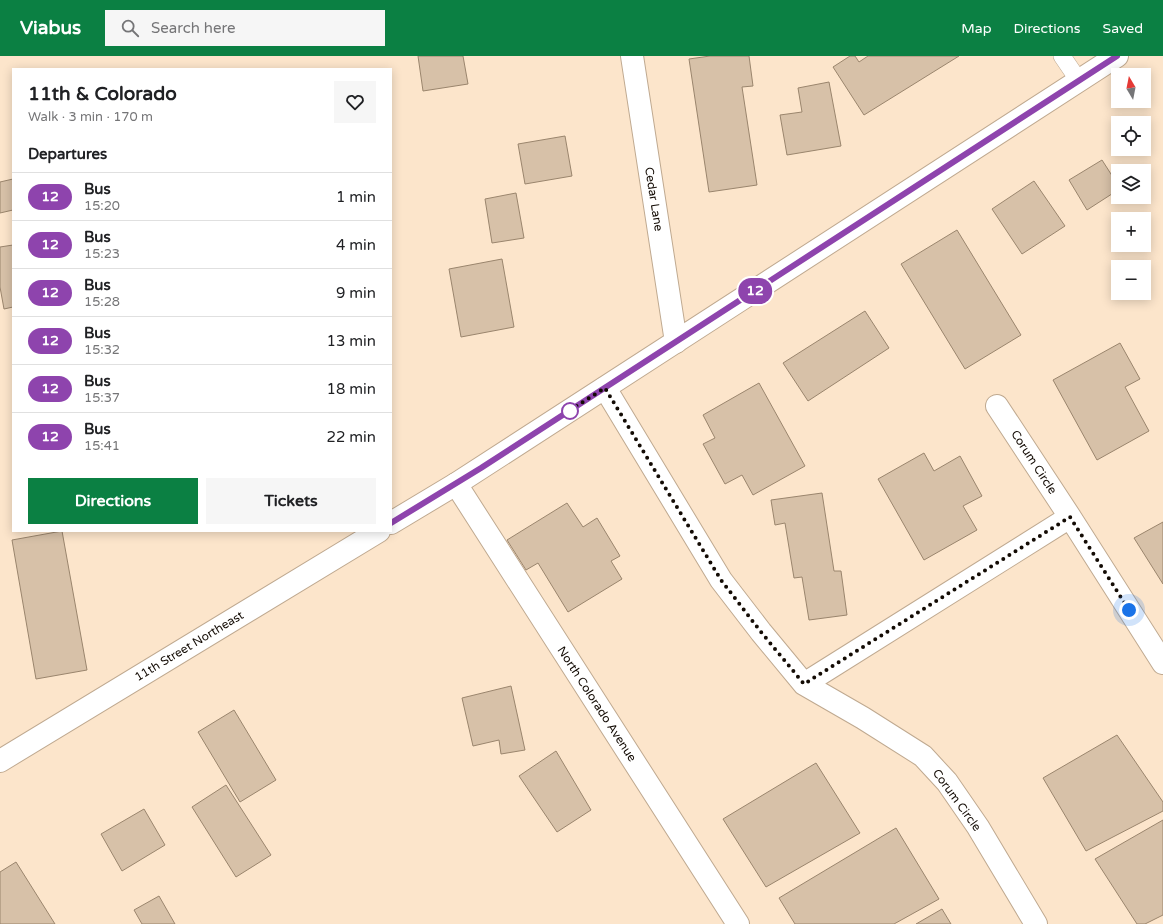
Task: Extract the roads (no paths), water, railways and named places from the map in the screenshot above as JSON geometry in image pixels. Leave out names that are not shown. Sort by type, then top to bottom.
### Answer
[{"type":"street","name":"Cedar Lane","points":[[632,56],[676,342]]},
{"type":"street","points":[[392,523],[605,388],[1117,56]]},
{"type":"street","name":"Corum Circle","points":[[605,388],[721,580],[761,632],[804,684],[863,718],[923,756],[947,782],[978,827],[1036,924]]},
{"type":"street","name":"Corum Circle","points":[[997,406],[1163,663]]},
{"type":"street","name":"North Colorado Avenue","points":[[456,484],[738,924]]},
{"type":"street","points":[[804,684],[1070,517]]},
{"type":"street","name":"11th Street Northeast","points":[[0,761],[377,532]]},
{"type":"lane","points":[[1062,56],[1080,80]]}]
